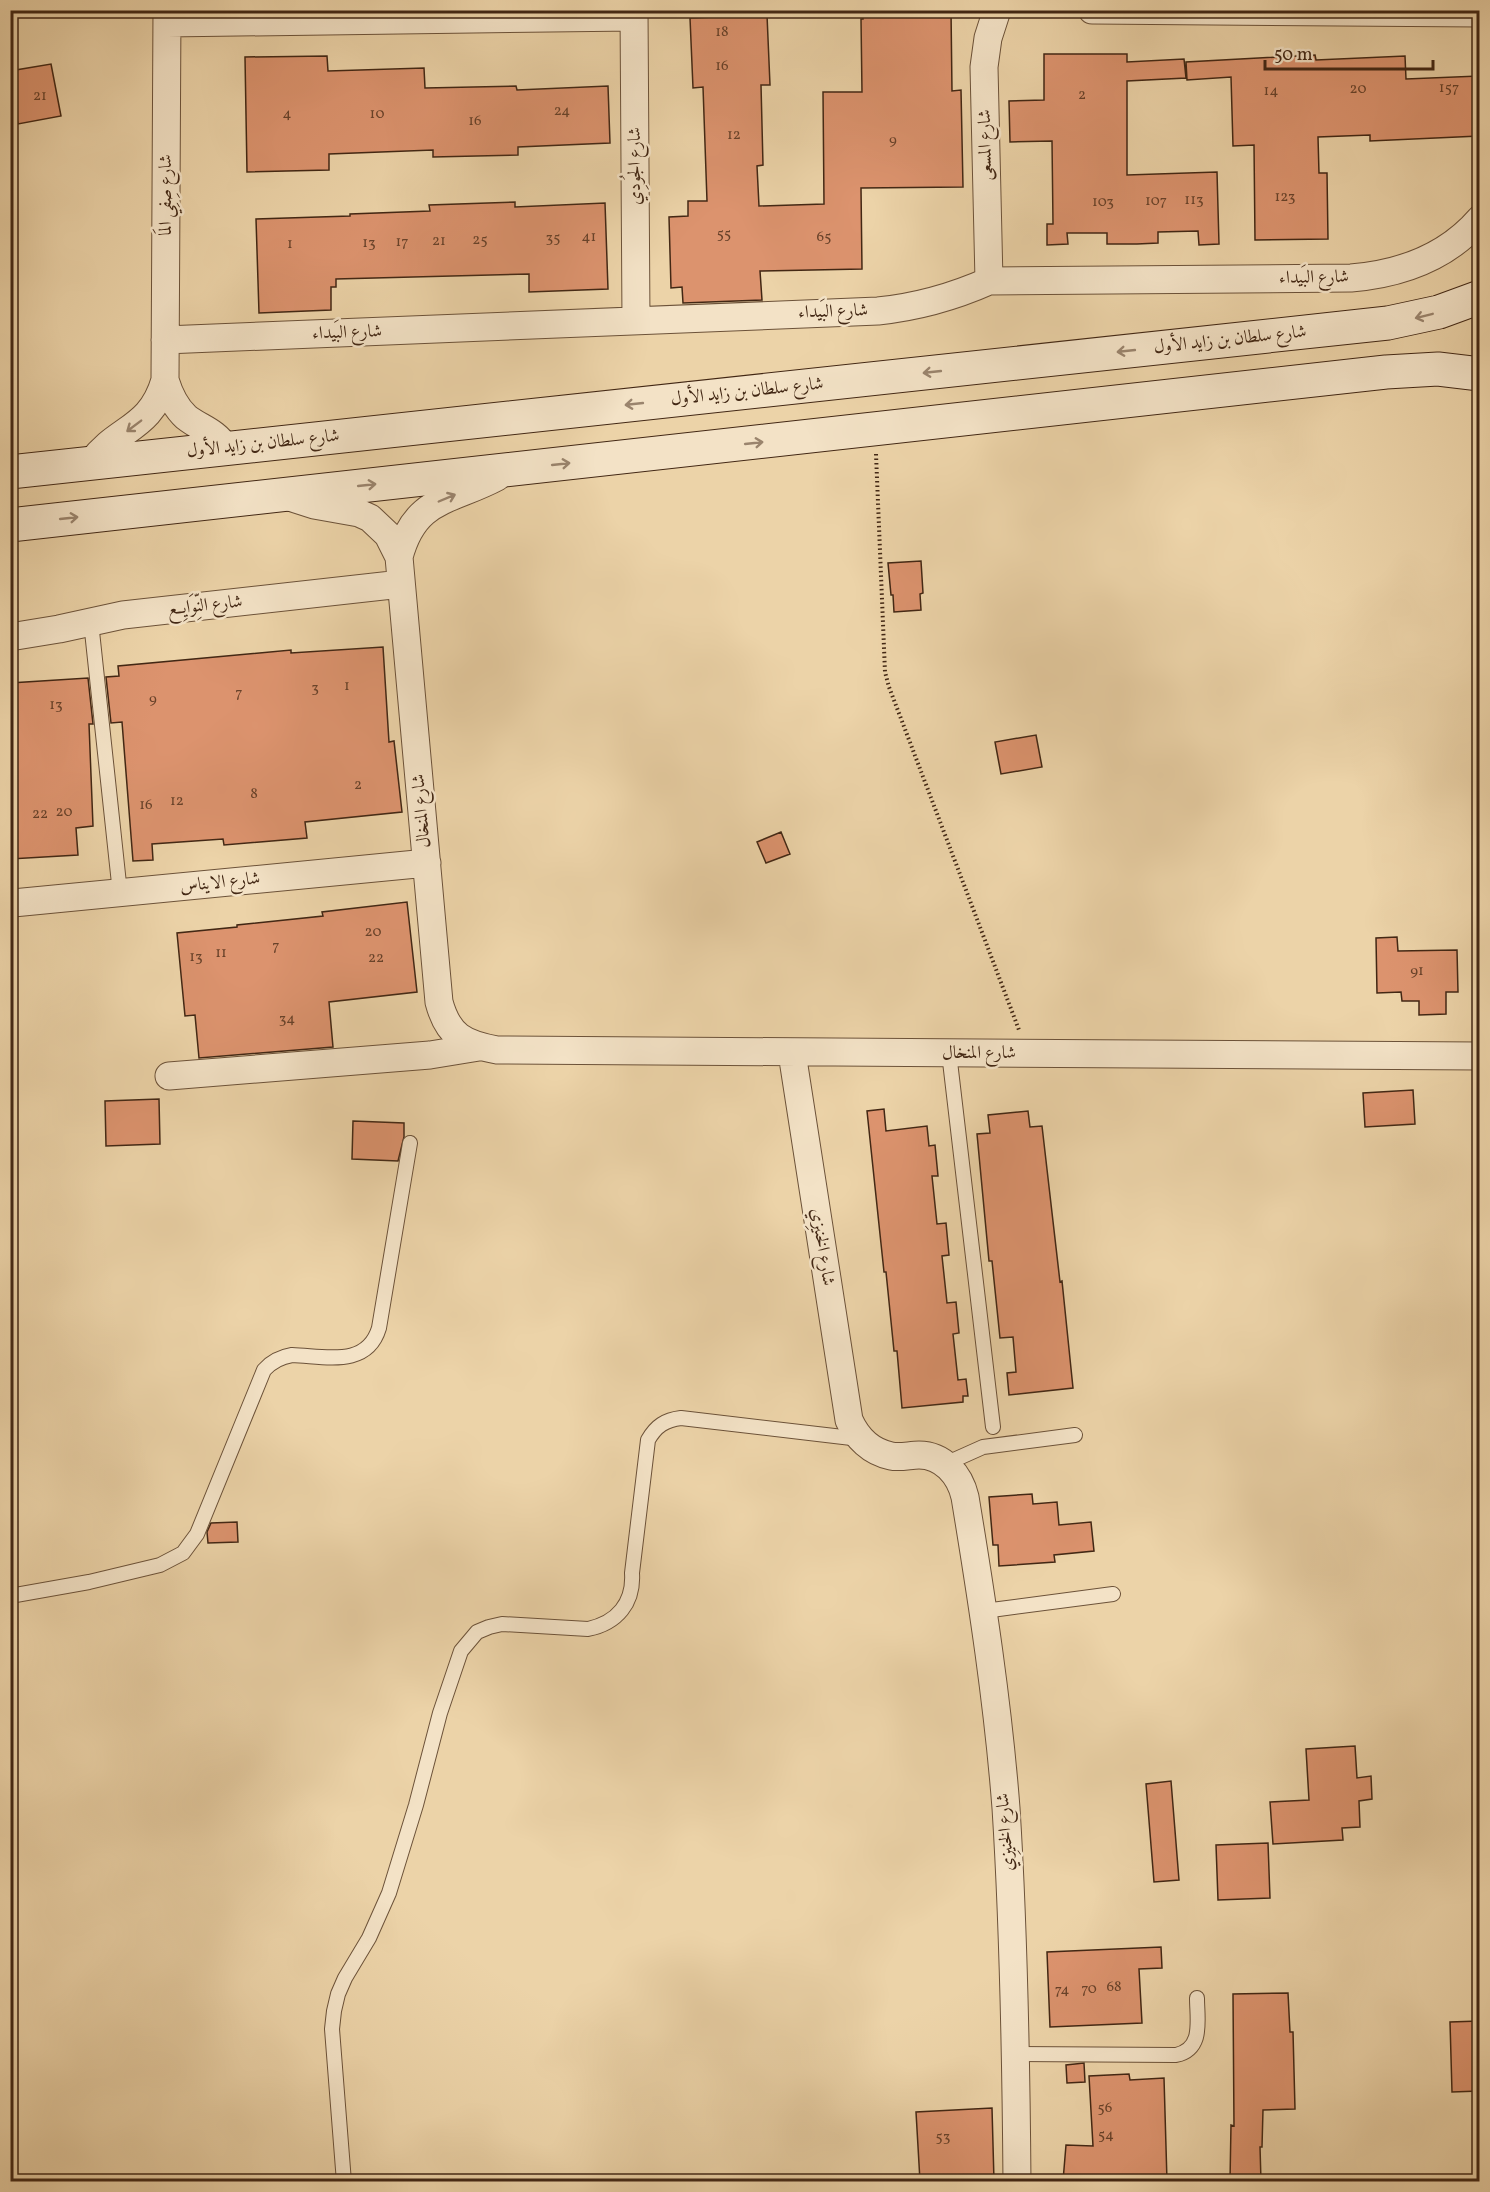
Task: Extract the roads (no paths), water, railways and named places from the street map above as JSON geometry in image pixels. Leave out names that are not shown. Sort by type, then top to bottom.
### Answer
[{"type":"main road","name":"شارع سلطان بن زايد الأول","points":[[10,472],[1388,323],[1439,312],[1479,297]]},
{"type":"main road","points":[[10,525],[1386,372],[1438,369],[1479,374]]},
{"type":"street","name":"شارع المسعى","points":[[989,281],[984,67],[988,38],[997,10]]},
{"type":"street","points":[[1092,10],[1479,13]]},
{"type":"street","points":[[167,17],[634,14]]},
{"type":"street","name":"شارع الجُودِي","points":[[634,14],[636,321]]},
{"type":"street","name":"شارع صِفِي المَا","points":[[91,463],[107,444],[139,424],[148,415],[165,380],[167,17]]},
{"type":"street","name":"شارع البَيداء","points":[[165,340],[901,308],[946,298],[989,281],[1374,276],[1407,267],[1439,253],[1479,219]]},
{"type":"street","name":"شارع صِفِي المَا","points":[[165,380],[173,400],[186,417],[213,433],[226,448]]},
{"type":"street","name":"شارع المنخال","points":[[509,470],[478,486],[445,498],[423,512],[407,532],[399,557],[440,1002],[444,1020],[454,1033],[466,1042],[497,1050],[1479,1056]]},
{"type":"street","name":"شارع المنخال","points":[[282,494],[314,505],[346,510],[370,518],[388,535],[399,557]]},
{"type":"street","name":"شارع النِّوَايِع","points":[[10,637],[123,615],[401,584]]},
{"type":"street","name":"شارع الايناس","points":[[13,903],[427,863]]},
{"type":"street","name":"شارع المنخال","points":[[169,1076],[402,1058],[479,1047]]},
{"type":"street","name":"شارع الخنيزِي","points":[[792,1053],[846,1410],[860,1438]]},
{"type":"street","points":[[860,1438],[868,1446],[891,1456],[929,1456],[945,1464]]},
{"type":"street","name":"شارع الخنيزِي","points":[[945,1464],[962,1487],[984,1611],[1005,1806],[1016,2054],[1017,2181]]},
{"type":"lane","points":[[91,622],[120,893]]},
{"type":"lane","points":[[949,1053],[994,1437]]},
{"type":"lane","points":[[10,1596],[89,1582],[160,1565],[183,1553],[197,1534],[264,1370],[276,1359],[284,1356],[347,1357],[370,1347],[379,1328],[410,1143]]},
{"type":"lane","points":[[344,2181],[332,2029],[334,2011],[345,1978],[369,1938],[389,1893],[440,1713],[461,1651],[472,1636],[489,1627],[502,1624],[588,1629],[600,1626],[620,1614],[626,1605],[633,1584],[648,1440],[653,1432],[666,1421],[681,1418],[860,1438]]},
{"type":"lane","points":[[945,1464],[994,1437],[1075,1435]]},
{"type":"lane","points":[[984,1611],[1113,1594]]},
{"type":"lane","points":[[1016,2054],[1184,2054],[1195,2043],[1197,2036],[1197,1998]]}]
